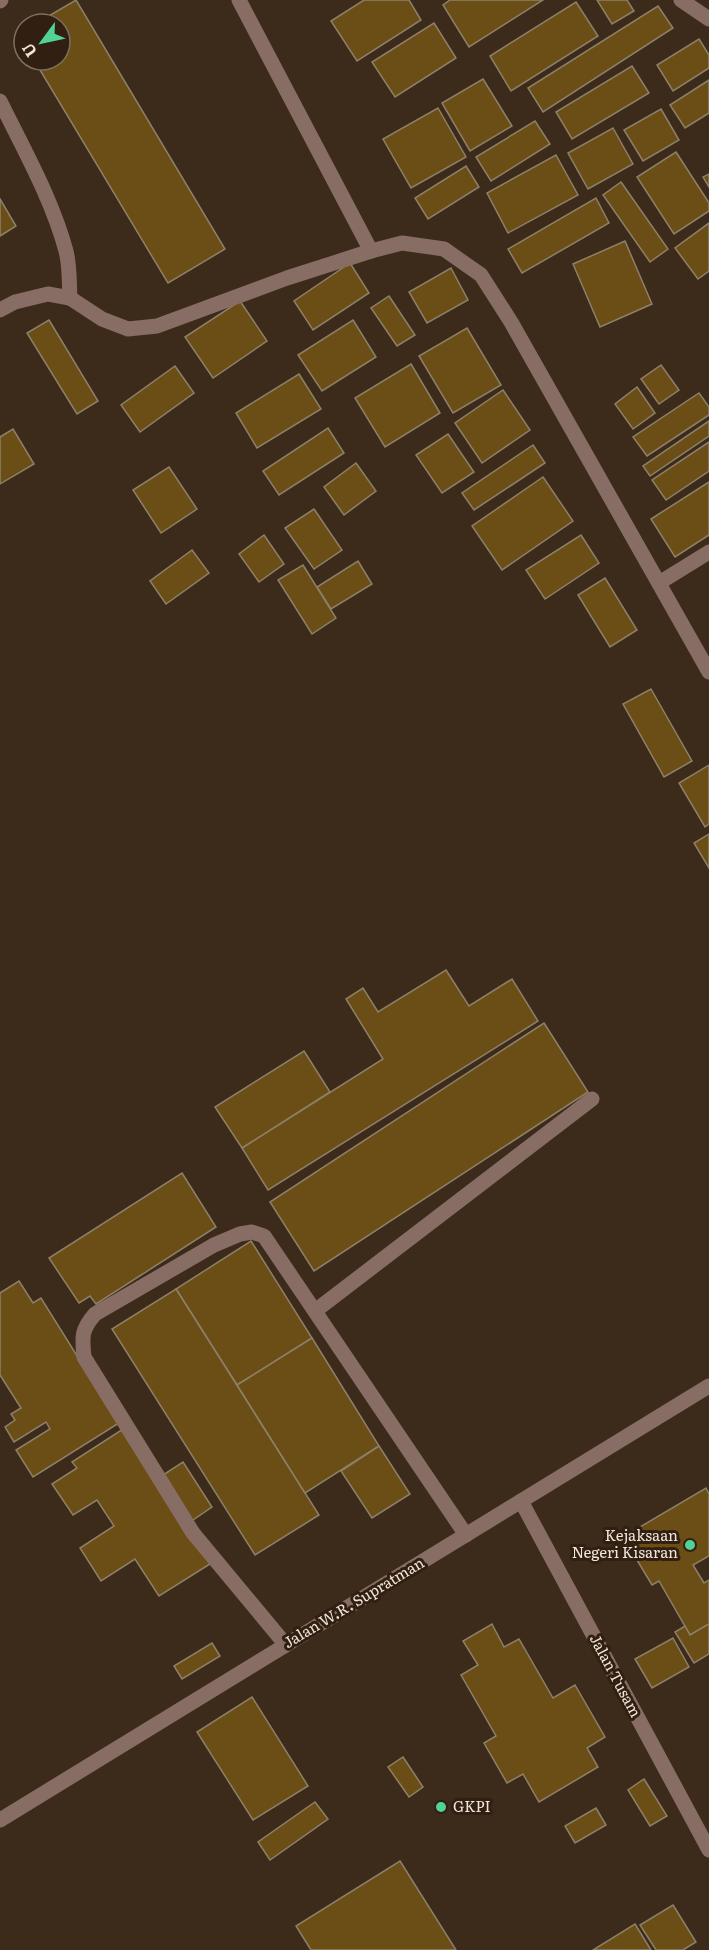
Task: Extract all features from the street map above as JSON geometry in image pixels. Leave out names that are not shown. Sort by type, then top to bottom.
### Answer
[{"type":"street","points":[[239,0],[371,251]]},
{"type":"street","points":[[681,0],[709,20]]},
{"type":"street","points":[[0,101],[36,174],[57,224],[67,254],[70,298]]},
{"type":"street","points":[[0,310],[15,302],[48,294],[70,298],[102,319],[128,328],[157,326],[287,278],[371,251],[402,243],[444,249],[481,275],[511,322],[709,672]]},
{"type":"street","points":[[658,583],[709,552]]},
{"type":"street","points":[[315,1311],[592,1099]]},
{"type":"street","points":[[286,1645],[193,1533],[84,1357],[82,1338],[85,1325],[95,1314],[214,1245],[240,1234],[252,1232],[264,1236],[466,1535]]},
{"type":"street","name":"Jalan W.R. Supratman","points":[[0,1820],[709,1386]]},
{"type":"street","name":"Jalan Tusam","points":[[521,1501],[709,1850]]},
{"type":"building","points":[[76,0],[225,249],[168,283],[41,72],[72,72],[72,12],[56,12]]},
{"type":"building","points":[[364,0],[409,0],[421,20],[357,61],[331,21]]},
{"type":"building","points":[[450,0],[543,0],[469,47],[443,5]]},
{"type":"building","points":[[597,0],[627,0],[634,11],[612,24]]},
{"type":"building","points":[[576,2],[598,36],[511,91],[490,56]]},
{"type":"building","points":[[658,6],[673,28],[543,112],[528,88]]},
{"type":"building","points":[[434,23],[456,58],[395,97],[372,62]]},
{"type":"building","points":[[699,39],[709,55],[709,68],[673,91],[657,65]]},
{"type":"building","points":[[632,66],[649,93],[572,139],[556,112]]},
{"type":"building","points":[[483,79],[512,126],[470,151],[442,103]]},
{"type":"building","points":[[709,80],[709,113],[685,128],[670,105]]},
{"type":"building","points":[[438,108],[466,157],[411,188],[383,139]]},
{"type":"building","points":[[661,109],[679,140],[643,161],[624,130]]},
{"type":"building","points":[[535,121],[550,144],[491,181],[476,157]]},
{"type":"building","points":[[613,128],[633,164],[588,189],[568,153]]},
{"type":"building","points":[[676,152],[709,203],[709,211],[674,234],[637,177]]},
{"type":"building","points":[[556,155],[578,195],[508,233],[487,193]]},
{"type":"building","points":[[466,166],[479,187],[428,219],[415,198]]},
{"type":"building","points":[[709,174],[709,187],[703,177]]},
{"type":"building","points":[[621,182],[668,249],[650,262],[603,195]]},
{"type":"building","points":[[596,198],[609,223],[522,273],[508,249]]},
{"type":"building","points":[[0,199],[16,226],[0,236]]},
{"type":"building","points":[[709,223],[709,271],[698,279],[675,248]]},
{"type":"building","points":[[625,241],[652,304],[600,327],[573,264]]},
{"type":"building","points":[[350,263],[369,293],[313,330],[294,301]]},
{"type":"building","points":[[451,268],[468,300],[427,323],[409,292]]},
{"type":"building","points":[[389,296],[415,335],[397,346],[371,308]]},
{"type":"building","points":[[240,301],[267,341],[213,378],[185,337]]},
{"type":"building","points":[[49,320],[98,401],[77,414],[27,333]]},
{"type":"building","points":[[353,320],[376,357],[322,391],[298,355]]},
{"type":"building","points":[[467,328],[501,385],[453,413],[419,356]]},
{"type":"building","points":[[411,364],[440,413],[385,447],[355,398]]},
{"type":"building","points":[[661,365],[679,390],[659,404],[641,379]]},
{"type":"building","points":[[175,366],[194,393],[140,432],[121,405]]},
{"type":"building","points":[[299,374],[321,409],[257,448],[236,413]]},
{"type":"building","points":[[637,387],[655,413],[633,429],[615,404]]},
{"type":"building","points":[[503,390],[530,430],[482,463],[455,423]]},
{"type":"building","points":[[699,393],[709,407],[709,415],[647,456],[633,437]]},
{"type":"building","points":[[709,421],[709,436],[650,476],[643,466]]},
{"type":"building","points":[[328,428],[344,453],[279,495],[263,471]]},
{"type":"building","points":[[13,429],[34,464],[0,484],[0,437]]},
{"type":"building","points":[[448,434],[474,472],[442,493],[416,455]]},
{"type":"building","points":[[709,442],[709,471],[666,500],[652,480]]},
{"type":"building","points":[[533,445],[545,463],[474,510],[462,493]]},
{"type":"building","points":[[356,463],[376,491],[344,515],[324,487]]},
{"type":"building","points":[[169,467],[197,509],[161,533],[133,490]]},
{"type":"building","points":[[543,477],[573,521],[502,570],[472,526]]},
{"type":"building","points":[[709,482],[709,535],[675,557],[651,519]]},
{"type":"building","points":[[314,509],[342,550],[314,569],[285,528]]},
{"type":"building","points":[[264,535],[284,564],[259,582],[239,554]]},
{"type":"building","points":[[581,535],[599,563],[545,599],[526,570]]},
{"type":"building","points":[[192,550],[209,573],[166,604],[150,581]]},
{"type":"building","points":[[358,561],[372,584],[331,609],[317,587]]},
{"type":"building","points":[[303,565],[336,618],[312,634],[278,580]]},
{"type":"building","points":[[605,578],[637,630],[610,647],[578,595]]},
{"type":"building","points":[[651,689],[692,761],[664,777],[623,704]]},
{"type":"building","points":[[709,765],[709,824],[705,827],[679,783]]},
{"type":"building","points":[[709,834],[709,868],[694,843]]},
{"type":"building","points":[[446,970],[469,1006],[512,979],[538,1021],[268,1190],[242,1148],[383,1059],[346,999],[363,988],[378,1012]]},
{"type":"building","points":[[544,1023],[588,1092],[314,1271],[270,1202]]},
{"type":"building","points":[[304,1051],[330,1092],[242,1148],[215,1107]]},
{"type":"building","points":[[182,1173],[216,1227],[96,1304],[90,1296],[79,1303],[49,1258]]},
{"type":"building","points":[[251,1241],[312,1338],[237,1385],[176,1289]]},
{"type":"building","points":[[19,1281],[33,1303],[41,1298],[119,1423],[33,1477],[16,1450],[50,1429],[46,1422],[14,1442],[5,1427],[15,1420],[11,1414],[21,1408],[0,1375],[0,1293]]},
{"type":"building","points":[[176,1289],[319,1515],[255,1555],[112,1329]]},
{"type":"building","points":[[312,1338],[379,1446],[305,1493],[237,1385]]},
{"type":"building","points":[[123,1429],[210,1564],[159,1596],[135,1559],[101,1581],[80,1548],[114,1526],[97,1500],[73,1515],[52,1484],[77,1468],[72,1462]]},
{"type":"building","points":[[379,1446],[410,1494],[372,1518],[341,1471]]},
{"type":"building","points":[[183,1462],[212,1507],[190,1522],[160,1477]]},
{"type":"building","points":[[706,1488],[709,1494],[709,1556],[693,1565],[704,1583],[709,1580],[709,1624],[690,1635],[659,1581],[652,1585],[623,1537]]},
{"type":"building","points":[[492,1624],[504,1647],[519,1639],[553,1698],[575,1685],[605,1737],[587,1748],[598,1767],[539,1802],[523,1774],[507,1783],[484,1743],[496,1736],[461,1675],[478,1665],[463,1641]]},
{"type":"building","points":[[709,1624],[709,1654],[694,1663],[675,1632],[685,1626],[690,1635]]},
{"type":"building","points":[[673,1638],[689,1667],[652,1688],[635,1659]]},
{"type":"building","points":[[212,1643],[220,1656],[182,1679],[174,1666]]},
{"type":"building","points":[[252,1697],[308,1786],[253,1820],[197,1732]]},
{"type":"building","points":[[403,1757],[423,1787],[409,1797],[388,1767]]},
{"type":"building","points":[[644,1779],[667,1816],[650,1826],[628,1790]]},
{"type":"building","points":[[315,1802],[328,1819],[270,1860],[258,1842]]},
{"type":"building","points":[[596,1808],[606,1825],[575,1843],[565,1826]]},
{"type":"building","points":[[400,1861],[456,1950],[311,1950],[296,1926]]},
{"type":"building","points":[[673,1905],[696,1942],[683,1950],[656,1950],[640,1925]]},
{"type":"building","points":[[635,1924],[651,1950],[593,1950]]},
{"type":"place","name":"Kejaksaan Negeri Kisaran","points":[[690,1545]]},
{"type":"place","name":"GKPI","points":[[441,1807]]}]
